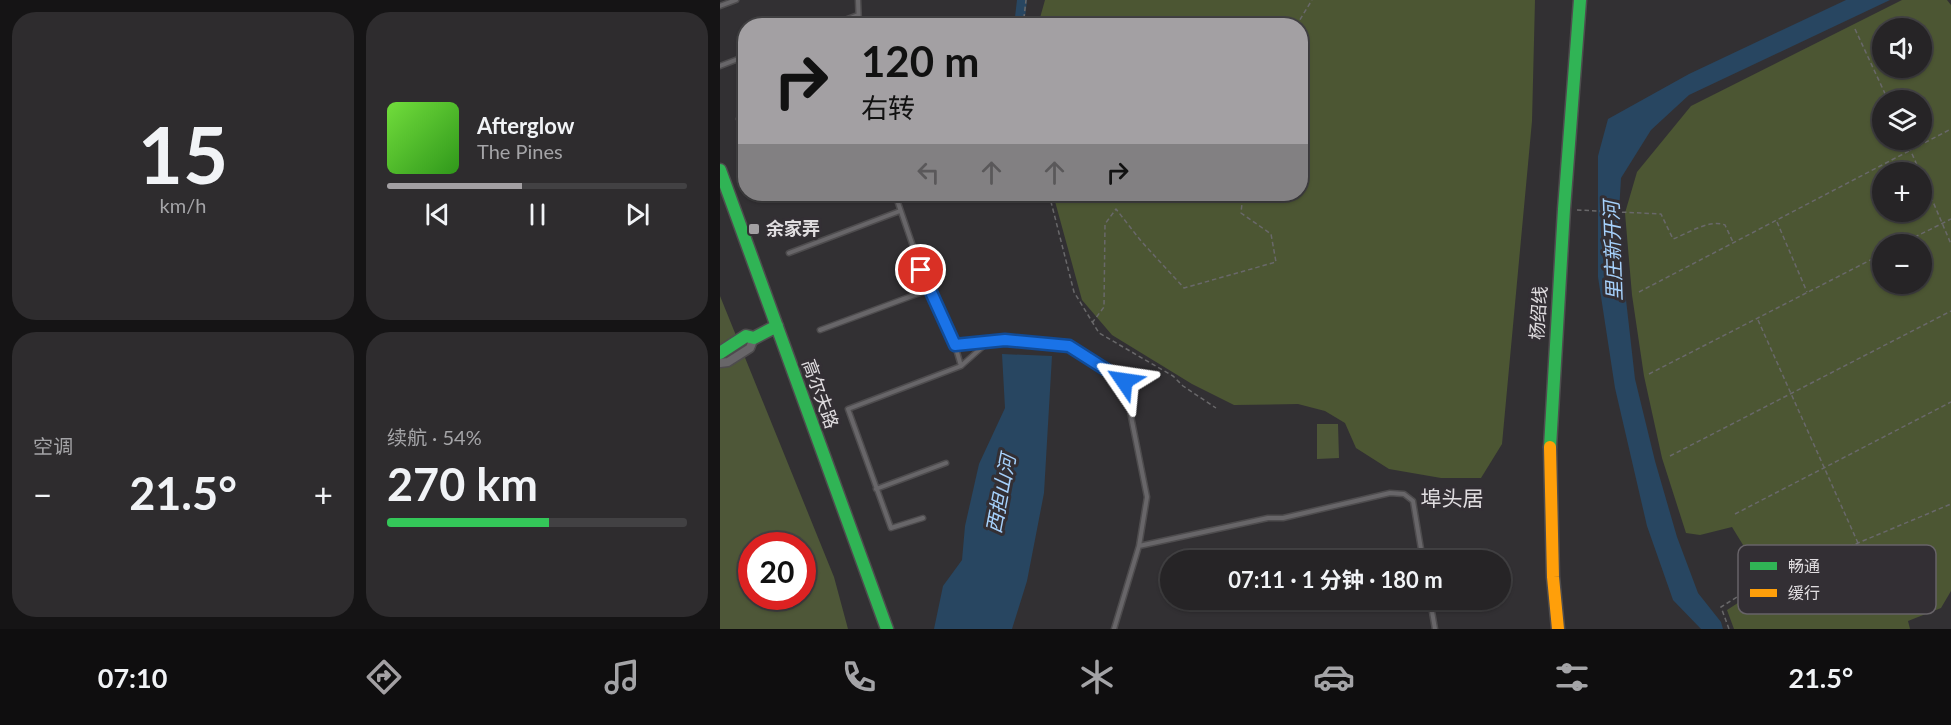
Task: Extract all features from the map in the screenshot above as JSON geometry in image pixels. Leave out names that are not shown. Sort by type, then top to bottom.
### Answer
[{"type":"main road","name":"杨绍线","points":[[1558,629],[1553,577],[1550,431],[1580,0]]},
{"type":"main road","name":"高尔夫路","points":[[720,170],[887,629]]},
{"type":"main road","points":[[720,352],[746,336],[754,338],[777,326]]},
{"type":"street","points":[[720,363],[728,362],[750,348],[754,338]]},
{"type":"lane","points":[[720,6],[736,0]]},
{"type":"lane","points":[[858,0],[858,18]]},
{"type":"lane","points":[[850,18],[858,15]]},
{"type":"lane","points":[[720,66],[738,59]]},
{"type":"lane","points":[[897,201],[928,290],[955,345],[961,366]]},
{"type":"lane","points":[[789,253],[900,211]]},
{"type":"lane","points":[[819,330],[928,290]]},
{"type":"lane","points":[[955,345],[1005,340],[1069,346],[1124,381],[1147,497],[1139,546],[1114,629]]},
{"type":"lane","points":[[923,518],[891,528],[848,409],[961,366],[989,342]]},
{"type":"lane","points":[[876,489],[946,463]]},
{"type":"lane","points":[[1139,546],[1268,518],[1283,518],[1390,493],[1404,494],[1413,501],[1422,550]]},
{"type":"lane","points":[[1432,610],[1435,629]]},
{"type":"path","points":[[1024,18],[1026,0]]},
{"type":"path","points":[[1301,18],[1312,0]]},
{"type":"path","points":[[1855,29],[1883,90]]},
{"type":"path","points":[[1932,138],[1951,129]]},
{"type":"path","points":[[1639,292],[1908,150]]},
{"type":"path","points":[[1050,201],[1074,292],[1099,333],[1173,376],[1216,408]]},
{"type":"path","points":[[1092,323],[1104,307],[1105,224],[1116,209],[1141,241],[1184,288],[1276,262],[1271,234],[1240,213],[1242,201]]},
{"type":"path","points":[[1932,201],[1951,244]]},
{"type":"path","points":[[1564,209],[1661,214],[1673,239],[1718,222],[1725,225],[1734,242]]},
{"type":"path","points":[[1921,234],[1951,219]]},
{"type":"path","points":[[1776,220],[1807,293]]},
{"type":"path","points":[[1649,374],[1872,259]]},
{"type":"path","points":[[1670,456],[1951,310]]},
{"type":"path","points":[[1758,319],[1858,543]]},
{"type":"path","points":[[1735,514],[1951,402]]},
{"type":"path","points":[[1853,545],[1951,504]]},
{"type":"path","points":[[1729,629],[1721,607],[1738,596]]},
{"type":"green space","points":[[1045,0],[1535,0],[1532,121],[1502,444],[1481,478],[1441,478],[1389,469],[1356,448],[1345,423],[1325,411],[1298,404],[1234,405],[1192,384],[1112,335],[1082,300],[1055,201],[1308,201],[1308,18],[1040,18]]},
{"type":"green space","points":[[1902,0],[1947,0],[1951,5],[1951,591],[1941,608],[1936,610],[1936,545],[1743,545],[1732,527],[1700,535],[1686,533],[1662,458],[1644,376],[1632,295],[1625,213],[1637,172],[1691,106]]},
{"type":"green space","points":[[720,296],[816,532],[738,532],[738,610],[816,610],[816,533],[834,577],[848,629],[720,629]]},
{"type":"green space","points":[[1317,424],[1338,424],[1339,458],[1317,459]]},
{"type":"green space","points":[[1738,603],[1738,614],[1926,614],[1908,621],[1910,629],[1734,629],[1727,610]]},
{"type":"water","name":"里庄新开河","points":[[1846,0],[1890,0],[1689,95],[1651,130],[1621,178],[1618,229],[1635,379],[1677,537],[1698,593],[1721,622],[1723,629],[1701,629],[1673,600],[1647,526],[1615,388],[1598,277],[1598,156],[1608,119],[1689,74]]},
{"type":"water","points":[[1002,354],[1052,356],[1044,493],[1027,581],[1012,629],[934,629],[943,586],[962,560],[965,526],[979,464],[1005,408]]},
{"type":"waterway","name":"西担山河","points":[[1020,18],[1022,0]]},
{"type":"traffic: fast","points":[[1550,447],[1564,209],[1580,0]]},
{"type":"traffic: fast","points":[[720,170],[887,629]]},
{"type":"traffic: fast","points":[[720,353],[746,336],[754,338],[777,326]]},
{"type":"traffic: slow","points":[[1550,447],[1553,577],[1558,629]]},
{"type":"place","name":"余家弄","points":[[754,229]]},
{"type":"district","name":"埠头居","points":[[1452,499]]},
{"type":"route","points":[[921,270],[928,290],[955,345],[1005,340],[1069,346],[1124,381]]}]
